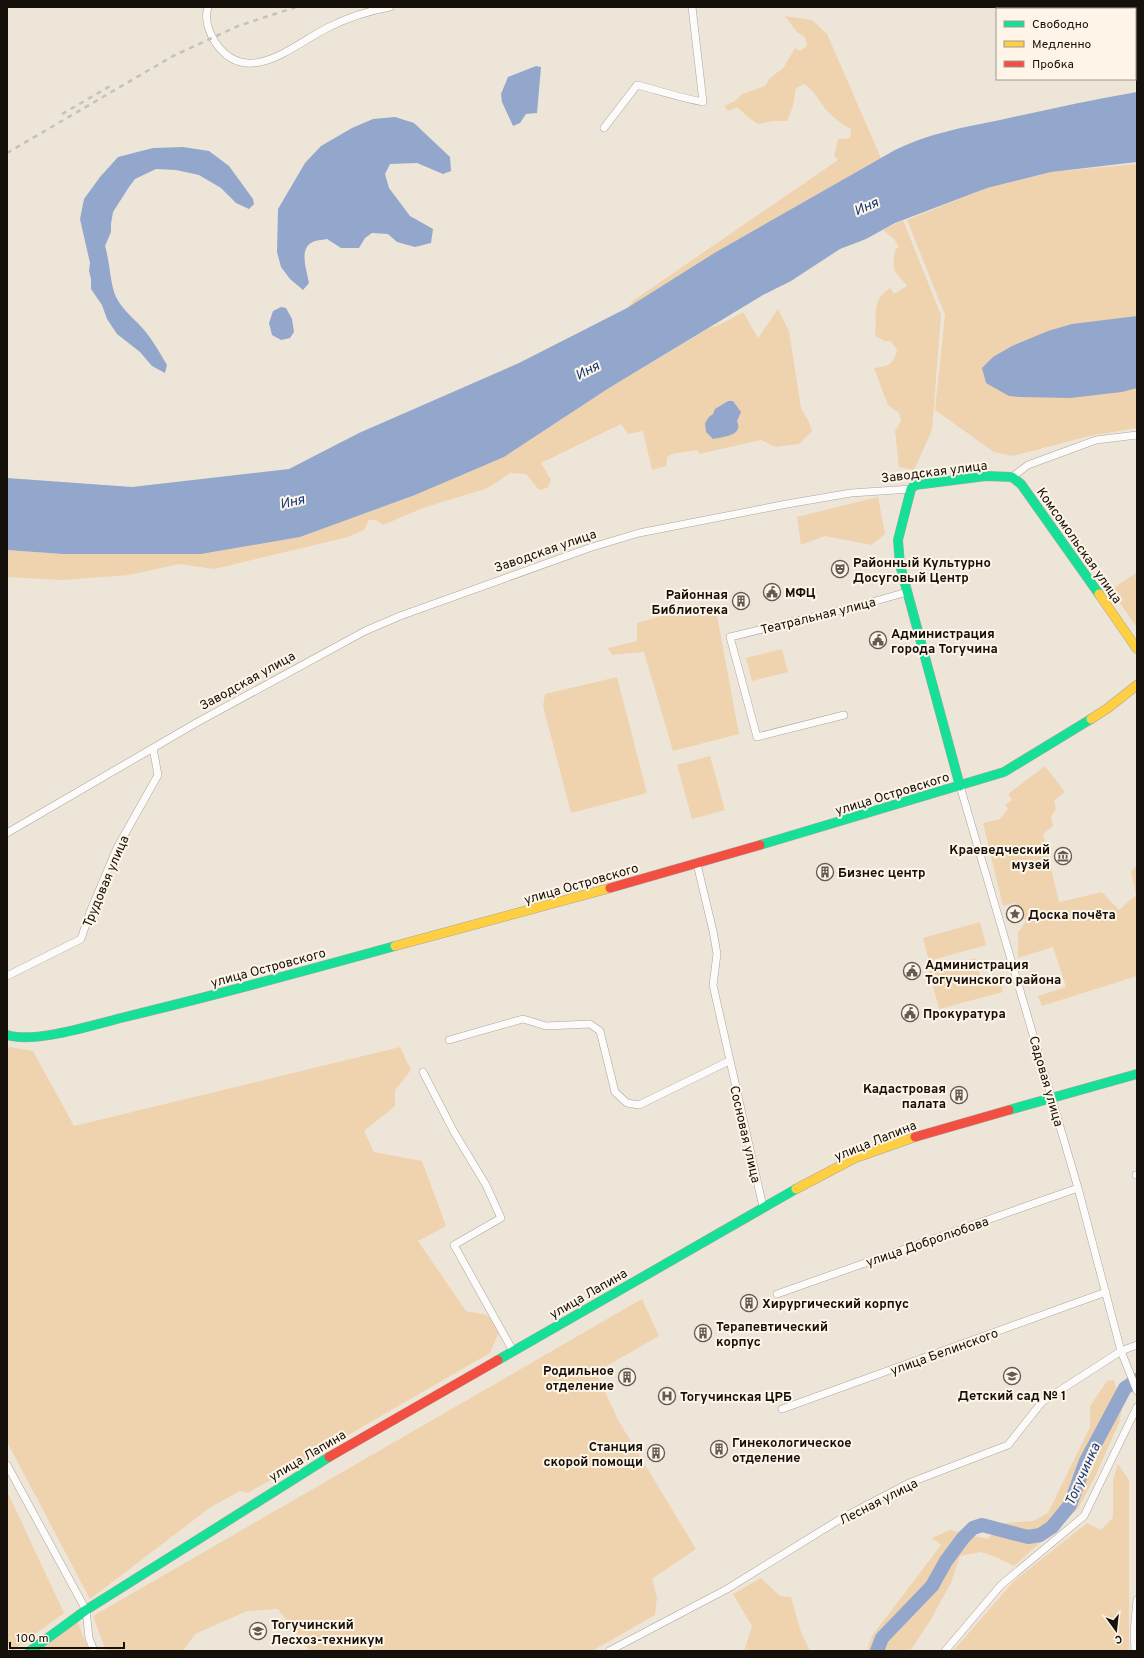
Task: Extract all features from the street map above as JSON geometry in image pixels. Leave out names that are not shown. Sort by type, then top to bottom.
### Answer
[{"type":"street","points":[[208,7],[208,24],[210,33],[219,47],[237,61],[247,63],[272,60],[347,18],[390,7]]},
{"type":"street","points":[[604,128],[638,85],[673,96],[703,102],[692,7]]},
{"type":"street","points":[[1012,478],[1028,465],[1096,440],[1137,435]]},
{"type":"street","name":"Заводская улица","points":[[7,833],[153,748],[365,631],[400,616],[589,548],[645,532],[851,493],[911,489],[915,485],[956,478],[986,476],[1012,478]]},
{"type":"street","name":"Комсомольская улица","points":[[1012,478],[1021,484],[1137,649]]},
{"type":"street","points":[[911,489],[898,540],[900,565],[960,786]]},
{"type":"street","name":"Театральная улица","points":[[844,715],[757,737],[730,637],[858,606],[907,592]]},
{"type":"street","name":"улица Островского","points":[[7,1035],[13,1037],[48,1036],[204,998],[697,864],[960,786],[1004,772],[1020,763],[1102,712],[1137,686]]},
{"type":"street","name":"Трудовая улица","points":[[7,976],[81,939],[90,912],[117,848],[158,776],[153,748]]},
{"type":"street","name":"Садовая улица","points":[[960,786],[1078,1188],[1121,1351],[1130,1377],[1137,1390]]},
{"type":"street","name":"Сосновая улица","points":[[697,864],[717,954],[713,985],[763,1207]]},
{"type":"street","points":[[450,1040],[523,1020],[546,1026],[590,1024],[600,1031],[615,1092],[627,1103],[639,1105],[729,1061]]},
{"type":"street","points":[[423,1072],[454,1132],[486,1185],[501,1218],[454,1245],[513,1351]]},
{"type":"street","name":"улица Лапина","points":[[30,1651],[86,1610],[313,1466],[763,1207],[855,1158],[932,1131],[1137,1074]]},
{"type":"street","name":"улица Добролюбова","points":[[777,1294],[1078,1188]]},
{"type":"street","name":"улица Белинского","points":[[782,1409],[1106,1292]]},
{"type":"street","name":"Лесная улица","points":[[609,1651],[727,1589],[842,1518],[909,1483],[1008,1445],[1042,1402],[1121,1351],[1137,1345]]},
{"type":"street","points":[[945,1651],[1001,1585],[1084,1516],[1137,1407]]},
{"type":"street","points":[[7,1465],[86,1610],[89,1638],[94,1651]]},
{"type":"street","points":[[1135,1651],[1134,1632],[1137,1600]]},
{"type":"shaded area","points":[[785,16],[812,20],[827,34],[881,158],[716,252],[627,308],[634,300],[838,160],[834,156],[838,139],[850,138],[851,129],[831,115],[812,90],[804,84],[796,88],[793,106],[787,121],[773,121],[758,124],[737,107],[728,111],[724,106],[735,101],[742,94],[765,86],[770,78],[783,68],[795,48],[800,51],[807,46],[805,37],[797,32]]},
{"type":"shaded area","points":[[1137,164],[1137,428],[1089,436],[1013,456],[994,452],[935,410],[945,315],[907,220],[987,188],[1051,172]]},
{"type":"shaded area","points":[[903,220],[941,315],[932,430],[914,470],[899,467],[895,431],[901,421],[899,413],[888,405],[874,368],[892,362],[897,350],[891,341],[885,341],[875,336],[876,309],[880,298],[890,288],[894,294],[907,286],[897,275],[894,267],[895,250],[899,247],[894,239],[883,230]]},
{"type":"shaded area","points":[[778,309],[789,331],[801,408],[812,431],[799,444],[775,447],[761,440],[699,454],[697,450],[672,454],[667,457],[666,466],[652,470],[643,431],[628,434],[621,424],[541,463],[551,480],[547,488],[539,490],[526,474],[510,473],[485,489],[423,508],[383,525],[376,520],[369,520],[364,530],[348,537],[214,569],[179,564],[129,575],[63,580],[7,577],[7,550],[63,554],[201,554],[300,537],[415,495],[504,457],[609,388],[711,327],[717,326],[743,312],[758,338]]},
{"type":"shaded area","points":[[878,497],[885,534],[871,545],[825,536],[801,545],[797,517]]},
{"type":"shaded area","points":[[1137,572],[1137,628],[1111,590]]},
{"type":"shaded area","points":[[701,604],[716,610],[739,734],[673,751],[644,652],[612,655],[608,648],[637,641],[637,623]]},
{"type":"shaded area","points":[[782,649],[788,672],[752,681],[746,658]]},
{"type":"shaded area","points":[[617,677],[647,793],[571,813],[543,706],[545,694]]},
{"type":"shaded area","points":[[710,756],[725,810],[692,819],[677,765]]},
{"type":"shaded area","points":[[1045,766],[1065,792],[1054,801],[1056,809],[1051,817],[1053,826],[1043,834],[1059,902],[1102,892],[1119,910],[1136,895],[1131,871],[1137,865],[1137,976],[1042,1006],[1038,996],[1066,987],[1053,947],[1018,958],[1018,933],[1026,921],[1015,903],[1003,906],[983,823],[1000,819],[1008,809],[1005,805],[1012,800],[1008,794]]},
{"type":"shaded area","points":[[980,922],[986,945],[929,961],[923,938]]},
{"type":"shaded area","points":[[976,958],[981,979],[998,974],[1003,992],[939,1009],[929,971]]},
{"type":"shaded area","points":[[10,1047],[33,1051],[74,1126],[400,1047],[411,1070],[395,1090],[395,1106],[364,1131],[374,1152],[422,1161],[446,1226],[418,1241],[466,1311],[487,1315],[500,1330],[490,1353],[248,1493],[240,1491],[211,1507],[90,1599],[7,1442],[7,1050]]},
{"type":"shaded area","points":[[642,1299],[659,1336],[596,1372],[618,1420],[696,1549],[652,1579],[657,1597],[655,1615],[592,1651],[310,1651],[278,1609],[247,1611],[195,1634],[183,1651],[106,1651],[93,1616]]},
{"type":"shaded area","points":[[1114,1380],[1122,1409],[1119,1423],[1095,1477],[1078,1509],[1014,1566],[996,1557],[981,1552],[960,1556],[951,1583],[930,1621],[910,1651],[867,1651],[872,1636],[941,1545],[932,1538],[950,1530],[987,1539],[1005,1523],[1033,1521],[1048,1513],[1090,1427],[1090,1406],[1107,1381]]},
{"type":"shaded area","points":[[1118,1464],[1129,1480],[1129,1651],[953,1651],[1013,1582],[1087,1523],[1101,1530],[1113,1518],[1113,1480]]},
{"type":"shaded area","points":[[7,1491],[64,1613],[12,1651],[7,1644]]},
{"type":"shaded area","points":[[761,1578],[780,1596],[791,1597],[801,1632],[810,1651],[744,1651],[752,1626],[733,1594]]},
{"type":"shaded area","points":[[77,1621],[89,1651],[39,1651]]},
{"type":"water","points":[[536,66],[541,67],[537,113],[526,114],[520,123],[513,126],[502,102],[501,94],[508,77]]},
{"type":"water","name":"Иня","points":[[1137,92],[1137,162],[1051,172],[987,188],[895,223],[866,239],[840,249],[791,281],[763,295],[609,388],[504,457],[415,495],[300,537],[201,554],[63,554],[7,550],[7,478],[132,487],[289,469],[359,433],[519,363],[627,308],[716,252],[907,144],[959,128]]},
{"type":"water","points":[[395,117],[414,123],[450,157],[451,171],[443,174],[417,163],[390,164],[385,174],[389,188],[410,216],[433,229],[431,243],[415,247],[397,242],[388,234],[372,233],[365,238],[359,248],[341,248],[327,239],[314,241],[307,246],[305,251],[305,261],[309,283],[303,290],[290,279],[281,267],[277,252],[278,209],[305,163],[321,146],[352,128],[373,119]]},
{"type":"water","points":[[183,147],[209,151],[229,166],[253,199],[254,204],[249,209],[236,203],[221,188],[199,175],[176,170],[156,169],[135,179],[113,212],[111,232],[105,246],[114,292],[122,307],[145,331],[156,347],[167,365],[165,373],[152,366],[140,352],[117,334],[107,319],[102,305],[91,289],[89,271],[90,263],[80,219],[84,199],[100,177],[118,157],[153,148]]},
{"type":"water","points":[[281,307],[286,308],[292,319],[294,332],[290,338],[281,340],[272,335],[269,323],[273,311]]},
{"type":"water","points":[[1137,316],[1137,388],[1122,392],[1070,398],[1020,397],[1009,396],[986,383],[982,368],[993,357],[1012,346],[1048,331],[1072,324]]},
{"type":"water","points":[[728,401],[733,401],[741,412],[737,421],[737,430],[731,435],[713,439],[706,432],[705,423],[713,414],[715,409]]},
{"type":"waterway","name":"Тогучинка","points":[[877,1651],[882,1638],[932,1586],[946,1561],[963,1538],[973,1528],[982,1525],[1028,1537],[1040,1535],[1052,1527],[1070,1505],[1086,1461],[1125,1388],[1137,1380]]},
{"type":"railway","points":[[7,153],[173,56],[238,26],[296,7]]},
{"type":"railway","points":[[62,114],[112,85]]},
{"type":"traffic: fast","points":[[960,786],[900,565],[898,540],[911,489],[915,485],[986,476],[1012,477],[1021,484],[1099,594]]},
{"type":"traffic: fast","points":[[760,845],[1004,772],[1091,719]]},
{"type":"traffic: fast","points":[[7,1035],[33,1037],[66,1032],[294,974],[395,946]]},
{"type":"traffic: fast","points":[[1009,1110],[1137,1074]]},
{"type":"traffic: fast","points":[[498,1360],[796,1189]]},
{"type":"traffic: fast","points":[[30,1651],[86,1610],[329,1457]]},
{"type":"traffic: slow","points":[[1099,594],[1137,649]]},
{"type":"traffic: slow","points":[[1091,719],[1108,708],[1137,685]]},
{"type":"traffic: slow","points":[[395,946],[610,888]]},
{"type":"traffic: slow","points":[[796,1189],[855,1158],[915,1137]]},
{"type":"traffic: jam","points":[[610,888],[760,845]]},
{"type":"traffic: jam","points":[[915,1137],[1009,1110]]},
{"type":"traffic: jam","points":[[329,1457],[498,1360]]},
{"type":"place","name":"Районный Культурно Досуговый Центр","points":[[840,569]]},
{"type":"place","name":"МФЦ","points":[[772,592]]},
{"type":"place","name":"Районная Библиотека","points":[[741,601]]},
{"type":"place","name":"Администрация города Тогучина","points":[[878,640]]},
{"type":"place","name":"Краеведческий музей","points":[[1063,856]]},
{"type":"place","name":"Бизнес центр","points":[[825,872]]},
{"type":"place","name":"Доска почёта","points":[[1015,914]]},
{"type":"place","name":"Администрация Тогучинского района","points":[[912,971]]},
{"type":"place","name":"Прокуратура","points":[[910,1013]]},
{"type":"place","name":"Кадастровая палата","points":[[959,1095]]},
{"type":"place","name":"Хирургический корпус","points":[[749,1303]]},
{"type":"place","name":"Терапевтический корпус","points":[[703,1333]]},
{"type":"place","name":"Детский сад № 1","points":[[1012,1376]]},
{"type":"place","name":"Родильное отделение","points":[[627,1377]]},
{"type":"place","name":"Тогучинская ЦРБ","points":[[667,1396]]},
{"type":"place","name":"Гинекологическое отделение","points":[[719,1449]]},
{"type":"place","name":"Станция скорой помощи","points":[[656,1453]]},
{"type":"place","name":"Тогучинский Лесхоз-техникум","points":[[258,1631]]}]
